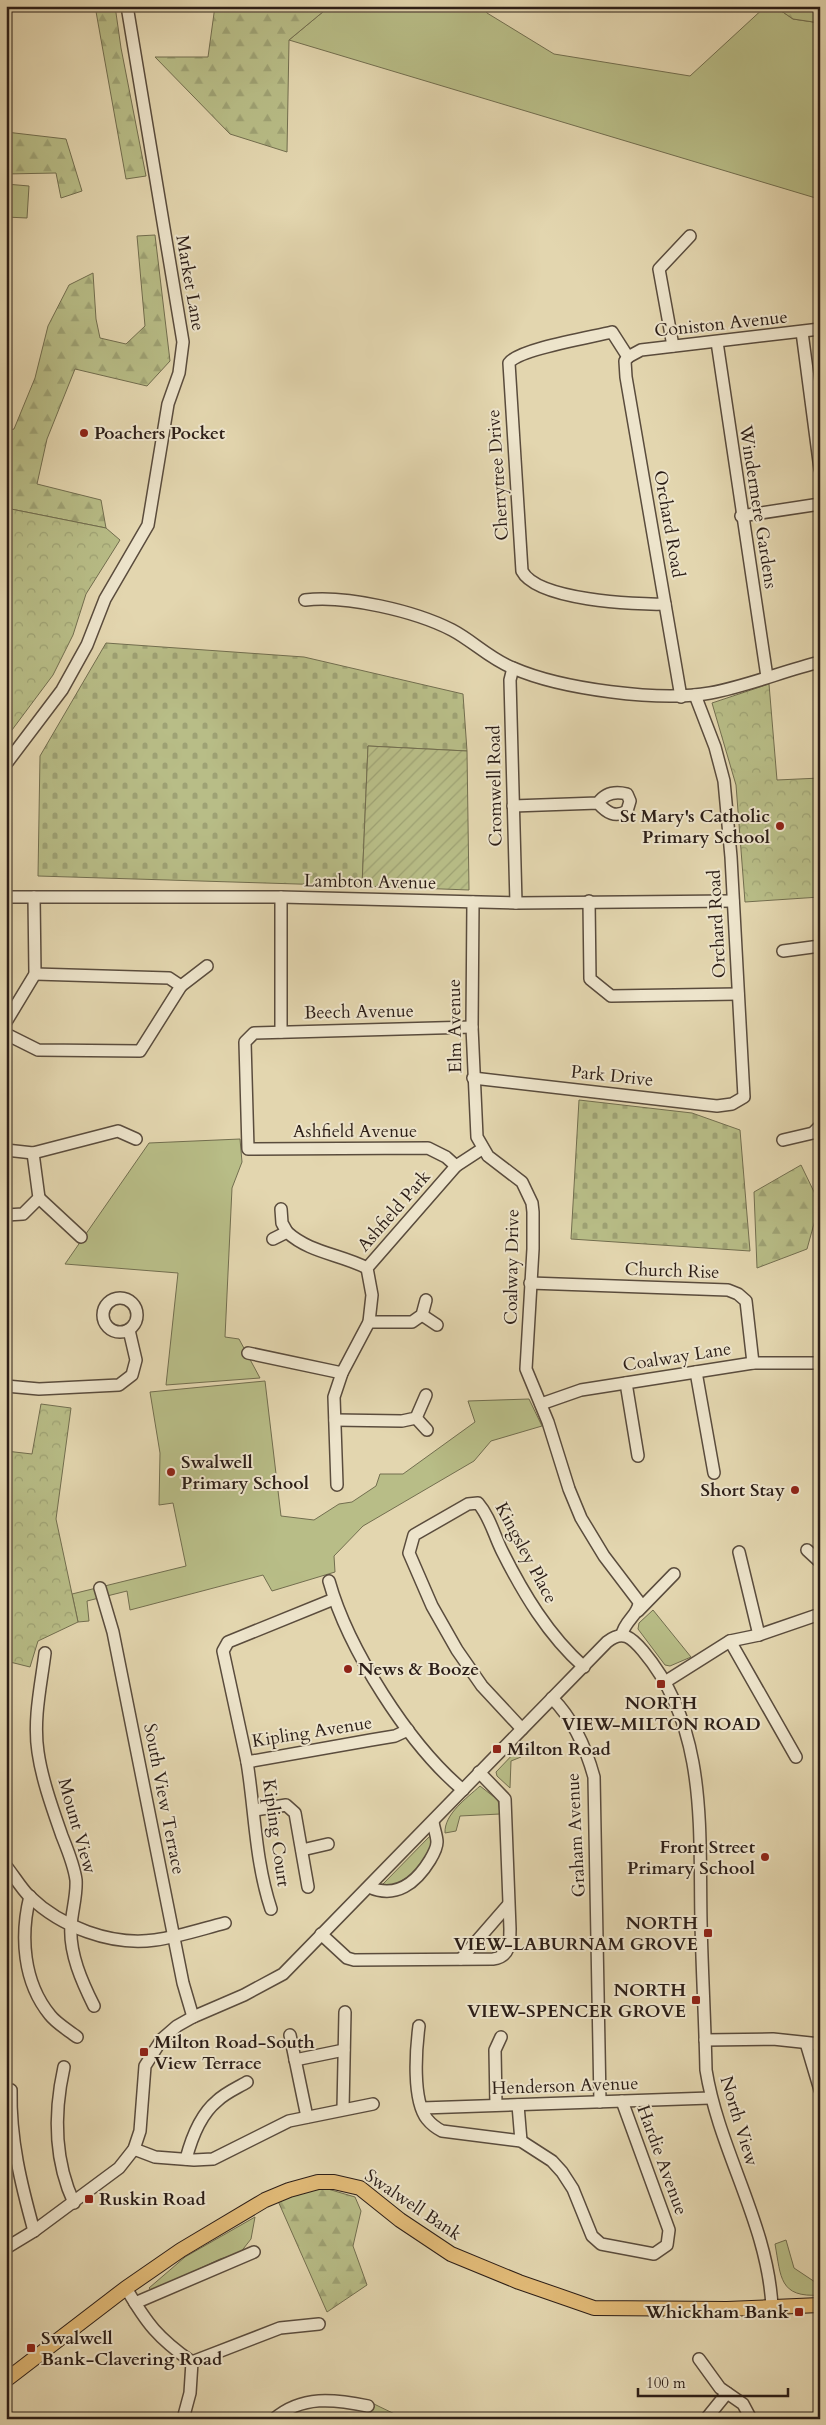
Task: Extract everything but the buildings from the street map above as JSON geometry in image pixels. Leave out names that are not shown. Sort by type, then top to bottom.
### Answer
[{"type":"main road","name":"Swalwell Bank","points":[[6,2380],[126,2288],[181,2250],[265,2200],[289,2190],[318,2182],[334,2182],[360,2188],[400,2220],[451,2254],[519,2282],[594,2308],[820,2305]]},
{"type":"street","name":"Market Lane","points":[[6,764],[62,690],[87,645],[104,599],[148,525],[168,404],[179,373],[183,342],[127,6]]},
{"type":"street","points":[[673,346],[659,269],[690,236]]},
{"type":"street","name":"Coniston Avenue","points":[[628,357],[641,350],[820,329]]},
{"type":"street","name":"Cherrytree Drive","points":[[628,357],[612,332],[528,352],[512,358],[509,363],[522,572],[529,580],[576,597],[613,603],[665,604]]},
{"type":"street","points":[[802,332],[817,418],[820,470]]},
{"type":"street","name":"Windermere Gardens","points":[[716,342],[767,677]]},
{"type":"street","name":"Orchard Road","points":[[628,357],[626,361],[626,377],[681,697]]},
{"type":"street","points":[[741,516],[820,504]]},
{"type":"street","points":[[305,600],[321,598],[407,612],[430,619],[454,631],[478,648],[513,668],[554,682],[645,696],[681,697],[712,693],[820,662]]},
{"type":"street","name":"Cromwell Road","points":[[513,668],[510,680],[516,903]]},
{"type":"street","name":"Orchard Road","points":[[695,695],[715,748],[724,781],[744,1097]]},
{"type":"street","points":[[513,806],[598,803]]},
{"type":"street","name":"Lambton Avenue","points":[[6,897],[281,897],[516,903],[733,901]]},
{"type":"street","points":[[6,1022],[35,974],[34,897]]},
{"type":"street","points":[[281,897],[281,1032]]},
{"type":"street","points":[[589,901],[590,979],[611,996],[738,994]]},
{"type":"street","name":"Elm Avenue","points":[[473,902],[472,1027],[477,1137],[482,1149]]},
{"type":"street","points":[[783,951],[820,946]]},
{"type":"street","points":[[6,1034],[38,1050],[140,1051],[180,986],[207,966]]},
{"type":"street","points":[[35,974],[169,978],[180,986]]},
{"type":"street","name":"Beech Avenue","points":[[248,1149],[245,1042],[254,1032],[472,1027]]},
{"type":"street","name":"Park Drive","points":[[474,1078],[717,1106],[732,1104],[744,1097]]},
{"type":"street","points":[[783,1140],[813,1133],[820,1126]]},
{"type":"street","points":[[6,1150],[33,1153],[118,1131],[136,1139]]},
{"type":"street","name":"Ashfield Avenue","points":[[248,1149],[428,1148],[446,1157],[456,1166]]},
{"type":"street","name":"Ashfield Park","points":[[338,1485],[334,1397],[342,1373],[369,1322],[372,1295],[367,1268],[456,1166],[482,1149]]},
{"type":"street","name":"Coalway Drive","points":[[482,1149],[488,1156],[522,1182],[532,1203],[534,1231],[526,1369],[542,1404],[569,1489],[581,1518],[604,1556],[638,1600],[638,1611]]},
{"type":"street","points":[[33,1153],[39,1198],[81,1237]]},
{"type":"street","points":[[6,1215],[23,1214],[39,1198]]},
{"type":"street","points":[[280,1209],[282,1223],[287,1232],[307,1247],[349,1258],[367,1268]]},
{"type":"street","points":[[273,1240],[287,1232]]},
{"type":"street","name":"Church Rise","points":[[530,1284],[728,1290],[738,1294],[746,1301],[752,1363]]},
{"type":"street","points":[[369,1322],[412,1322],[422,1315],[426,1300]]},
{"type":"street","points":[[422,1315],[437,1325]]},
{"type":"street","points":[[6,1386],[39,1390],[119,1385],[132,1375],[136,1360],[129,1330]]},
{"type":"street","points":[[248,1353],[342,1373]]},
{"type":"street","name":"Coalway Lane","points":[[542,1404],[581,1390],[752,1363],[820,1363]]},
{"type":"street","points":[[696,1372],[714,1472]]},
{"type":"street","points":[[626,1383],[638,1456]]},
{"type":"street","points":[[416,1418],[426,1395]]},
{"type":"street","points":[[335,1420],[402,1421],[416,1418]]},
{"type":"street","points":[[416,1418],[427,1430]]},
{"type":"street","name":"Kingsley Place","points":[[522,1729],[482,1686],[457,1650],[432,1606],[409,1553],[414,1535],[468,1504],[478,1503],[486,1512],[502,1550],[530,1602],[559,1640],[584,1667]]},
{"type":"street","points":[[807,1550],[820,1562]]},
{"type":"street","points":[[739,1552],[759,1635]]},
{"type":"street","points":[[6,2248],[74,2203],[119,2168],[134,2149],[140,2131],[145,2066],[162,2039],[177,2026],[193,2017],[251,1992],[283,1974],[607,1642],[614,1636],[622,1635],[626,1623],[674,1574]]},
{"type":"street","points":[[329,1581],[334,1600],[368,1668],[408,1730],[442,1770],[463,1790]]},
{"type":"street","name":"South View Terrace","points":[[100,1588],[113,1632],[174,1936],[193,2017]]},
{"type":"street","name":"Kipling Avenue","points":[[334,1600],[228,1642],[223,1651],[247,1762],[395,1736],[408,1730]]},
{"type":"street","points":[[665,1682],[730,1641],[759,1635],[820,1614]]},
{"type":"street","name":"North View","points":[[622,1635],[632,1638],[665,1682],[680,1714],[693,1755],[697,1793],[706,2070],[710,2098],[764,2252],[771,2282],[772,2307]]},
{"type":"street","points":[[730,1641],[796,1756]]},
{"type":"street","name":"Mount View","points":[[45,1653],[38,1701],[38,1752],[76,1880],[76,1897],[71,1927],[79,1976],[94,2006]]},
{"type":"street","name":"Graham Avenue","points":[[552,1698],[575,1727],[586,1750],[594,1777],[600,2102]]},
{"type":"street","name":"Kipling Court","points":[[247,1762],[255,1810],[253,1825],[271,1909]]},
{"type":"street","points":[[321,1934],[348,1958],[354,1960],[499,1958],[509,1946],[505,1799],[479,1772]]},
{"type":"street","points":[[255,1810],[286,1805],[295,1813],[308,1887]]},
{"type":"street","points":[[368,1887],[380,1892],[392,1891],[409,1884],[420,1876],[433,1855],[437,1843],[433,1822]]},
{"type":"street","points":[[302,1850],[328,1844]]},
{"type":"street","points":[[6,1866],[30,1896],[71,1927],[115,1938],[154,1940],[225,1923]]},
{"type":"street","points":[[30,1896],[24,1922],[25,1952],[34,1989],[50,2016],[77,2037]]},
{"type":"street","points":[[461,1959],[508,1905]]},
{"type":"street","points":[[343,2109],[345,2012]]},
{"type":"street","points":[[419,2026],[418,2093],[422,2108]]},
{"type":"street","points":[[290,2035],[307,2117]]},
{"type":"street","points":[[496,2105],[495,2050],[501,2037]]},
{"type":"street","points":[[705,2040],[774,2039],[820,2044]]},
{"type":"street","points":[[806,2043],[820,2090]]},
{"type":"street","points":[[295,2060],[344,2050]]},
{"type":"street","points":[[64,2066],[58,2093],[59,2148],[64,2180],[74,2203]]},
{"type":"street","points":[[186,2159],[190,2144],[210,2107],[218,2099],[247,2082]]},
{"type":"street","points":[[11,2090],[10,2122],[21,2183],[34,2231]]},
{"type":"street","name":"Henderson Avenue","points":[[422,2108],[710,2098]]},
{"type":"street","name":"Hardie Avenue","points":[[422,2108],[426,2118],[442,2131],[521,2141],[552,2161],[562,2172],[573,2189],[592,2236],[600,2244],[654,2254],[661,2251],[667,2245],[669,2230],[622,2101]]},
{"type":"street","points":[[134,2149],[155,2157],[213,2159],[289,2121],[373,2104]]},
{"type":"street","points":[[518,2105],[521,2141]]},
{"type":"street","points":[[135,2303],[254,2252]]},
{"type":"street","points":[[126,2288],[151,2328],[165,2343],[192,2362]]},
{"type":"street","points":[[192,2362],[280,2328],[319,2324]]},
{"type":"street","points":[[699,2359],[720,2388],[743,2404],[752,2419]]},
{"type":"street","points":[[183,2419],[190,2393],[192,2362]]},
{"type":"street","points":[[706,2419],[727,2393]]},
{"type":"street","points":[[274,2419],[285,2409],[311,2400],[342,2401],[368,2406]]},
{"type":"green space","points":[[95,6],[115,6],[121,48],[146,176],[126,179]]},
{"type":"green space","points":[[215,6],[330,6],[289,40],[287,152],[230,134],[155,57],[208,57]]},
{"type":"green space","points":[[330,6],[483,6],[487,13],[554,54],[690,76],[766,6],[774,6],[793,19],[820,23],[819,199],[289,40]]},
{"type":"green space","points":[[774,6],[820,6],[820,23],[793,19]]},
{"type":"green space","points":[[6,132],[66,139],[82,191],[61,198],[56,173],[6,174]]},
{"type":"green space","points":[[6,184],[29,186],[27,218],[6,217]]},
{"type":"green space","points":[[155,235],[170,361],[147,386],[75,369],[47,439],[37,484],[101,500],[106,528],[6,508],[6,431],[14,429],[35,378],[48,326],[69,285],[93,273],[96,319],[100,338],[126,344],[145,326],[137,236]]},
{"type":"green space","points":[[6,508],[106,528],[120,540],[86,594],[73,635],[53,675],[6,738]]},
{"type":"green space","points":[[106,643],[304,657],[463,694],[467,751],[368,746],[362,886],[38,876],[40,756]]},
{"type":"green space","name":"St Mary's Catholic Primary School","points":[[769,684],[777,780],[820,778],[820,897],[745,902],[736,785],[712,703]]},
{"type":"green space","points":[[368,746],[467,751],[469,890],[362,886]]},
{"type":"green space","points":[[579,1100],[692,1113],[740,1130],[750,1251],[571,1239]]},
{"type":"green space","points":[[240,1139],[242,1162],[232,1188],[225,1337],[239,1339],[260,1378],[166,1385],[178,1273],[65,1264],[149,1143]]},
{"type":"green space","points":[[801,1165],[817,1198],[815,1220],[807,1249],[757,1268],[754,1192]]},
{"type":"green space","points":[[265,1381],[281,1516],[314,1520],[339,1504],[352,1502],[376,1486],[380,1474],[403,1474],[475,1422],[468,1401],[529,1399],[542,1426],[491,1441],[474,1461],[363,1526],[334,1556],[335,1572],[272,1591],[263,1575],[130,1610],[127,1591],[87,1601],[89,1621],[78,1622],[72,1594],[186,1566],[173,1503],[159,1505],[160,1453],[150,1392]]},
{"type":"green space","points":[[41,1404],[71,1408],[56,1519],[78,1622],[38,1641],[30,1667],[10,1662],[6,1665],[6,1451],[32,1454]]},
{"type":"green space","points":[[653,1610],[691,1657],[670,1666],[665,1665],[638,1629],[639,1623]]},
{"type":"green space","points":[[518,1749],[521,1757],[511,1761],[510,1788],[497,1776],[496,1772]]},
{"type":"green space","points":[[480,1786],[498,1800],[500,1814],[460,1816],[456,1831],[445,1833],[448,1819],[452,1813]]},
{"type":"green space","points":[[430,1836],[432,1844],[430,1853],[420,1867],[405,1879],[390,1887],[383,1884]]},
{"type":"green space","points":[[321,2187],[355,2197],[361,2211],[353,2246],[367,2285],[327,2312],[278,2201]]},
{"type":"green space","points":[[255,2217],[251,2239],[240,2253],[220,2259],[152,2291],[149,2288],[185,2257]]},
{"type":"green space","points":[[786,2240],[794,2268],[815,2282],[820,2282],[820,2295],[797,2293],[789,2289],[784,2283],[775,2244]]},
{"type":"green space","points":[[374,2404],[405,2419],[367,2419]]},
{"type":"place","name":"Poachers Pocket","points":[[84,433]]},
{"type":"place","name":"St Mary's Catholic Primary School","points":[[780,826]]},
{"type":"place","name":"Swalwell Primary School","points":[[171,1472]]},
{"type":"place","name":"Short Stay","points":[[795,1490]]},
{"type":"place","name":"News & Booze","points":[[348,1669]]},
{"type":"place","name":"NORTH VIEW-MILTON ROAD","points":[[661,1684]]},
{"type":"place","name":"Milton Road","points":[[497,1749]]},
{"type":"place","name":"Front Street Primary School","points":[[765,1857]]},
{"type":"place","name":"NORTH VIEW-LABURNAM GROVE","points":[[708,1933]]},
{"type":"place","name":"NORTH VIEW-SPENCER GROVE","points":[[696,2000]]},
{"type":"place","name":"Milton Road-South View Terrace","points":[[144,2052]]},
{"type":"place","name":"Ruskin Road","points":[[89,2199]]},
{"type":"place","name":"Whickham Bank","points":[[799,2312]]},
{"type":"place","name":"Swalwell Bank-Clavering Road","points":[[31,2348]]}]
